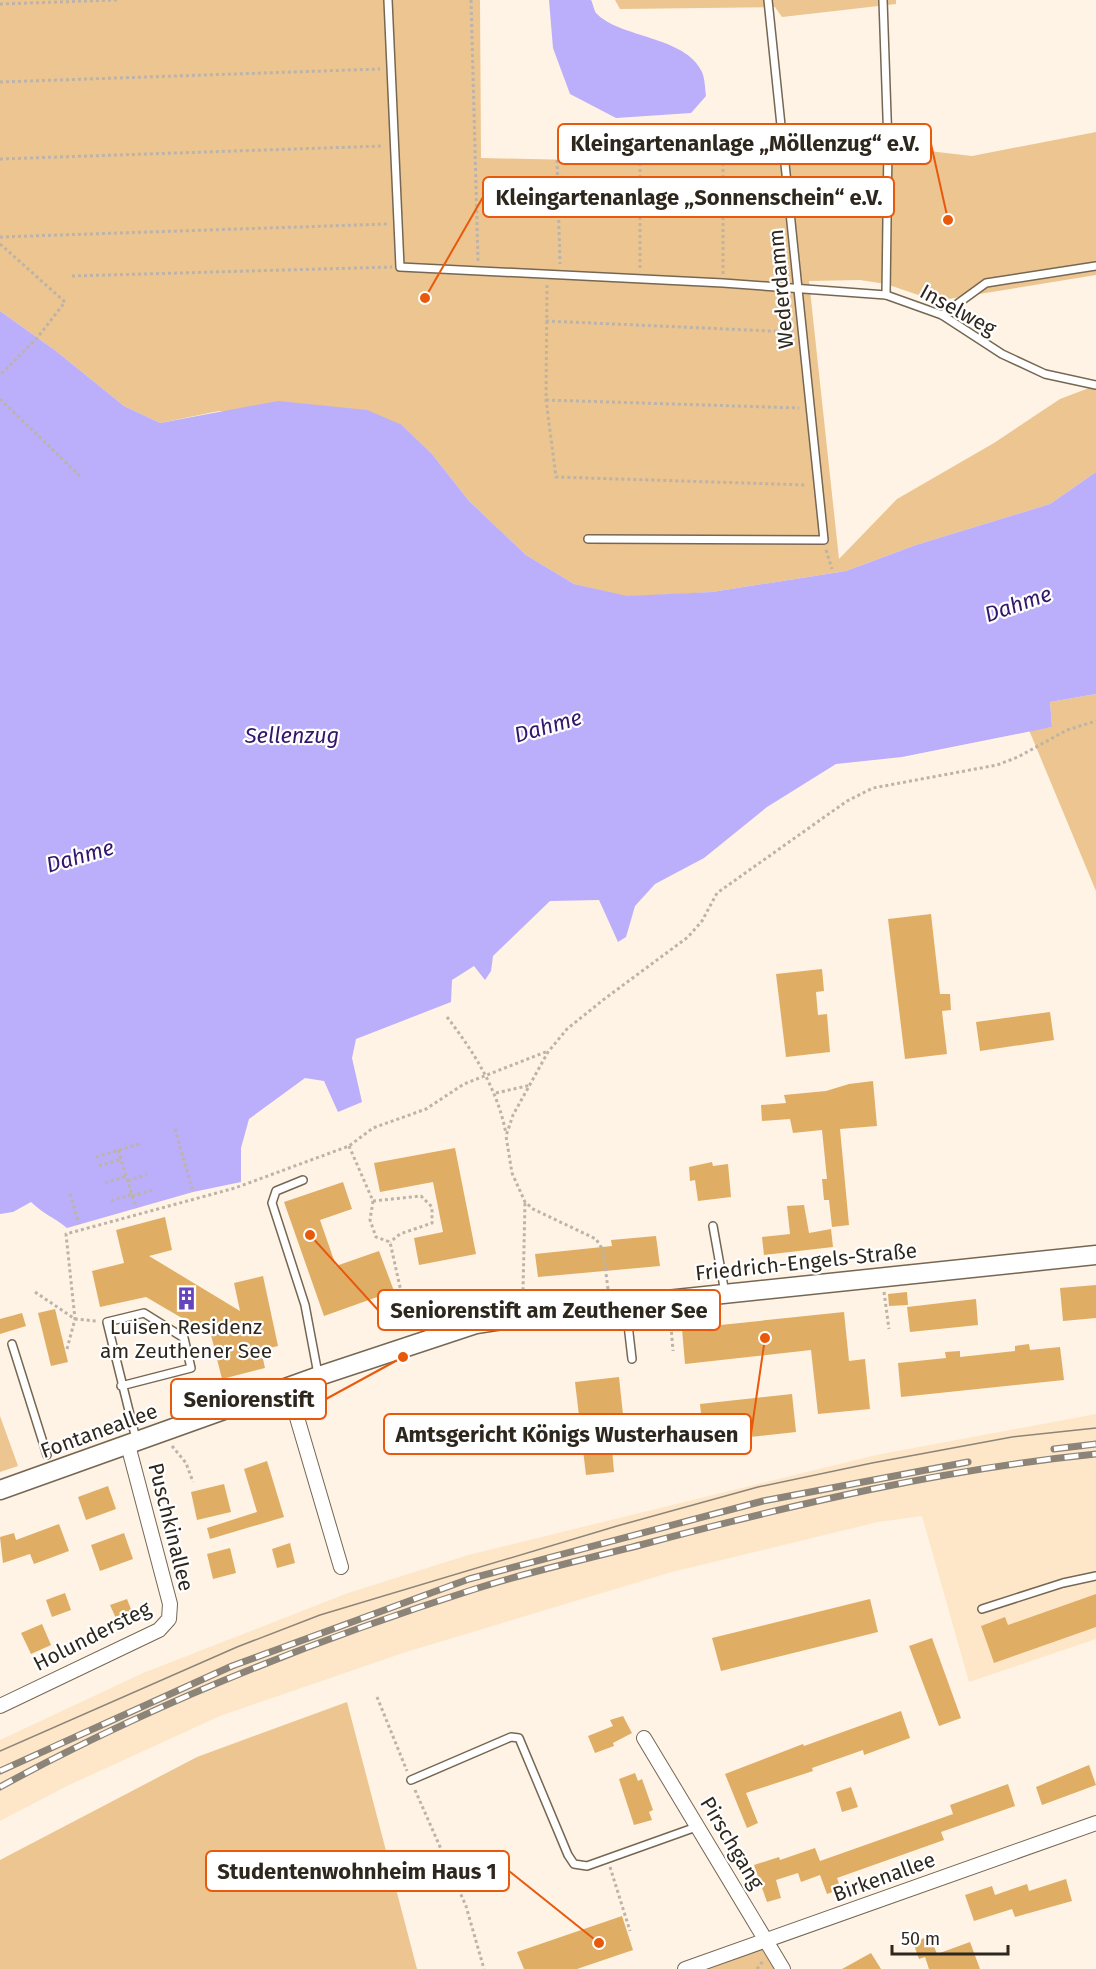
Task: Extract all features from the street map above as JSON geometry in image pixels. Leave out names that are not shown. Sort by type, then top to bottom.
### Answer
[{"type":"main road","name":"Friedrich-Engels-Straße","points":[[523,1309],[617,1305],[1096,1255]]},
{"type":"main road","name":"Fontaneallee","points":[[0,1490],[319,1376],[447,1332],[523,1309]]},
{"type":"street","points":[[288,1387],[341,1567]]},
{"type":"street","name":"Puschkinallee","points":[[132,1444],[170,1604],[169,1619]]},
{"type":"street","name":"Holundersteg","points":[[0,1706],[159,1629],[169,1619]]},
{"type":"street","name":"Pirschgang","points":[[644,1738],[783,1969]]},
{"type":"street","name":"Birkenallee","points":[[685,1969],[1096,1823]]},
{"type":"lane","points":[[388,0],[400,267]]},
{"type":"lane","name":"Wederdamm","points":[[768,0],[824,540]]},
{"type":"lane","points":[[883,0],[888,145],[886,295]]},
{"type":"lane","points":[[942,315],[986,283],[1096,266]]},
{"type":"lane","name":"Inselweg","points":[[400,267],[798,287],[837,293],[886,295],[942,315],[1027,367],[1045,375],[1096,385]]},
{"type":"lane","points":[[588,539],[824,540]]},
{"type":"lane","points":[[303,1180],[276,1191],[272,1203],[305,1305],[319,1376]]},
{"type":"lane","points":[[713,1226],[725,1293]]},
{"type":"lane","points":[[617,1305],[633,1359]]},
{"type":"lane","points":[[122,1386],[190,1368],[184,1338],[144,1313],[107,1322],[122,1386],[132,1444]]},
{"type":"lane","points":[[12,1344],[47,1455]]},
{"type":"lane","points":[[982,1609],[1063,1583],[1096,1576]]},
{"type":"lane","points":[[411,1780],[511,1737],[519,1738],[568,1855],[574,1864],[587,1866],[608,1860],[699,1826]]},
{"type":"path","points":[[0,4],[117,0]]},
{"type":"path","points":[[471,0],[478,272]]},
{"type":"path","points":[[0,82],[391,69]]},
{"type":"path","points":[[0,159],[394,146]]},
{"type":"path","points":[[557,160],[560,275]]},
{"type":"path","points":[[640,163],[640,279]]},
{"type":"path","points":[[723,165],[723,283]]},
{"type":"path","points":[[0,237],[398,223]]},
{"type":"path","points":[[0,244],[64,302],[37,338],[0,375]]},
{"type":"path","points":[[72,276],[400,267]]},
{"type":"path","points":[[547,275],[546,400],[556,477],[818,485]]},
{"type":"path","points":[[546,321],[801,332]]},
{"type":"path","points":[[0,399],[80,476]]},
{"type":"path","points":[[546,400],[810,408]]},
{"type":"path","points":[[824,540],[832,569]]},
{"type":"path","points":[[507,1136],[513,1115],[549,1051],[567,1029],[688,938],[702,921],[717,893],[847,801],[873,788],[901,781],[997,765],[1018,757],[1067,730],[1096,721]]},
{"type":"path","points":[[447,1017],[465,1041],[484,1077],[496,1093],[507,1136],[512,1173],[525,1202],[523,1309]]},
{"type":"path","points":[[67,1349],[75,1319],[66,1234],[236,1188],[349,1146],[373,1128],[426,1109],[460,1086],[549,1051]]},
{"type":"path","points":[[496,1093],[531,1085]]},
{"type":"path","points":[[175,1129],[193,1192]]},
{"type":"path","points":[[96,1157],[139,1144]]},
{"type":"path","points":[[349,1146],[374,1201],[370,1220],[376,1237],[390,1242]]},
{"type":"path","points":[[118,1150],[136,1208]]},
{"type":"path","points":[[99,1166],[121,1159]]},
{"type":"path","points":[[105,1183],[147,1174]]},
{"type":"path","points":[[111,1200],[152,1190]]},
{"type":"path","points":[[70,1194],[80,1224]]},
{"type":"path","points":[[374,1201],[421,1196],[432,1207],[432,1222],[400,1234],[390,1242]]},
{"type":"path","points":[[525,1202],[544,1216],[577,1228],[596,1239],[603,1251],[617,1305]]},
{"type":"path","points":[[390,1242],[400,1287],[416,1330]]},
{"type":"path","points":[[884,1291],[889,1329]]},
{"type":"path","points":[[34,1292],[75,1319],[107,1322]]},
{"type":"path","points":[[669,1313],[673,1351]]},
{"type":"path","points":[[171,1444],[186,1463],[193,1482]]},
{"type":"path","points":[[377,1697],[466,1906],[484,1969]]},
{"type":"path","points":[[608,1860],[630,1930]]},
{"type":"shaded area","points":[[0,0],[480,0],[481,158],[793,165],[789,135],[972,156],[1096,132],[1096,275],[936,301],[886,284],[860,280],[809,281],[839,559],[897,499],[994,443],[1060,399],[1089,388],[1096,389],[1096,472],[1050,504],[916,545],[846,571],[712,592],[627,597],[574,584],[526,555],[469,501],[432,454],[402,425],[219,411],[160,423],[124,406],[56,351],[0,311]]},
{"type":"shaded area","points":[[615,0],[896,0],[896,4],[782,17],[775,7],[620,9]]},
{"type":"shaded area","points":[[1096,694],[1096,891],[1029,730],[1052,727],[1050,702]]},
{"type":"shaded area","points":[[1096,1414],[1096,1639],[969,1682],[922,1516],[878,1522],[672,1572],[406,1652],[220,1716],[67,1786],[0,1821],[0,1740],[143,1673],[348,1593],[468,1555],[876,1455]]},
{"type":"shaded area","points":[[0,1416],[18,1466],[0,1472]]},
{"type":"shaded area","points":[[347,1702],[417,1969],[0,1969],[0,1860],[197,1757]]},
{"type":"shaded area","points":[[765,1946],[780,1969],[699,1969]]},
{"type":"water","points":[[549,0],[591,0],[596,13],[607,21],[682,51],[694,60],[702,72],[706,96],[691,113],[616,118],[570,94],[553,48]]},
{"type":"water","name":"Sellenzug","points":[[0,311],[56,351],[124,406],[160,423],[278,401],[367,410],[402,425],[432,454],[469,501],[526,555],[574,584],[627,596],[712,592],[846,571],[916,545],[1050,504],[1096,472],[1096,694],[1050,702],[1052,727],[902,757],[836,764],[767,807],[704,858],[655,884],[635,906],[626,937],[618,942],[599,900],[550,901],[493,956],[491,971],[485,980],[474,966],[452,980],[451,1002],[356,1039],[352,1058],[362,1102],[338,1112],[324,1081],[305,1078],[249,1119],[241,1148],[241,1182],[193,1192],[67,1228],[31,1202],[13,1212],[0,1214]]},
{"type":"building","points":[[931,914],[940,994],[950,994],[951,1010],[942,1011],[947,1054],[905,1059],[888,919]]},
{"type":"building","points":[[822,969],[824,991],[816,992],[818,1015],[827,1014],[830,1052],[786,1057],[776,974]]},
{"type":"building","points":[[1050,1012],[1054,1040],[980,1051],[976,1022]]},
{"type":"building","points":[[873,1081],[877,1126],[840,1129],[849,1225],[832,1227],[829,1200],[824,1200],[822,1179],[827,1179],[822,1130],[793,1133],[790,1119],[762,1121],[761,1105],[786,1103],[784,1095],[826,1091],[849,1084]]},
{"type":"building","points":[[455,1148],[476,1254],[419,1265],[414,1238],[443,1232],[433,1182],[380,1192],[374,1163]]},
{"type":"building","points":[[712,1162],[713,1166],[728,1164],[731,1197],[698,1201],[695,1180],[690,1181],[689,1167]]},
{"type":"building","points":[[343,1182],[352,1209],[320,1220],[336,1266],[379,1251],[394,1291],[324,1316],[284,1202]]},
{"type":"building","points":[[804,1205],[809,1233],[831,1229],[833,1247],[764,1255],[762,1237],[790,1234],[787,1206]]},
{"type":"building","name":"Luisen Residenz am Zeuthener See","points":[[165,1217],[172,1250],[149,1256],[240,1311],[234,1283],[263,1276],[278,1346],[261,1350],[265,1368],[222,1379],[211,1335],[146,1297],[100,1307],[92,1271],[124,1263],[116,1230]]},
{"type":"building","points":[[656,1236],[660,1266],[538,1277],[535,1254],[612,1246],[611,1240]]},
{"type":"building","points":[[1096,1285],[1096,1318],[1063,1321],[1060,1288]]},
{"type":"building","points":[[907,1292],[908,1305],[889,1306],[888,1294]]},
{"type":"building","points":[[976,1299],[978,1325],[910,1332],[907,1307]]},
{"type":"building","points":[[55,1309],[68,1362],[51,1366],[38,1313]]},
{"type":"building","points":[[844,1312],[849,1361],[865,1359],[870,1409],[818,1414],[811,1350],[685,1364],[682,1329]]},
{"type":"building","points":[[22,1313],[26,1326],[0,1334],[0,1319]]},
{"type":"building","points":[[1029,1344],[1030,1350],[1060,1347],[1064,1380],[901,1397],[898,1363],[946,1358],[945,1352],[960,1351],[960,1357],[1015,1351],[1015,1346]]},
{"type":"building","points":[[619,1377],[624,1424],[610,1426],[614,1472],[586,1475],[575,1382]]},
{"type":"building","points":[[792,1394],[796,1432],[704,1442],[700,1404]]},
{"type":"building","points":[[267,1461],[284,1517],[210,1539],[207,1528],[257,1512],[244,1469]]},
{"type":"building","points":[[224,1484],[231,1512],[197,1520],[191,1492]]},
{"type":"building","points":[[108,1486],[116,1509],[86,1520],[78,1497]]},
{"type":"building","points":[[59,1524],[69,1551],[34,1564],[30,1554],[3,1563],[0,1537],[14,1533],[16,1540]]},
{"type":"building","points":[[124,1533],[133,1559],[100,1571],[91,1545]]},
{"type":"building","points":[[290,1543],[295,1563],[277,1568],[272,1549]]},
{"type":"building","points":[[230,1548],[236,1573],[213,1579],[207,1554]]},
{"type":"building","points":[[65,1593],[71,1610],[52,1617],[46,1600]]},
{"type":"building","points":[[1096,1594],[1096,1627],[994,1663],[981,1626],[1005,1617],[1008,1625]]},
{"type":"building","points":[[127,1599],[134,1617],[118,1623],[110,1605]]},
{"type":"building","points":[[870,1599],[878,1632],[721,1671],[712,1638]]},
{"type":"building","points":[[42,1624],[51,1645],[31,1654],[21,1633]]},
{"type":"building","points":[[932,1638],[961,1718],[939,1726],[909,1646]]},
{"type":"building","points":[[901,1711],[910,1738],[864,1755],[863,1750],[812,1768],[813,1771],[746,1793],[758,1823],[747,1828],[725,1774],[803,1744],[804,1746]]},
{"type":"building","points":[[623,1716],[632,1733],[613,1743],[614,1746],[595,1753],[588,1736],[613,1726],[610,1720]]},
{"type":"building","points":[[1089,1765],[1096,1785],[1042,1805],[1036,1787]]},
{"type":"building","points":[[635,1773],[638,1781],[642,1779],[653,1810],[649,1812],[652,1820],[634,1825],[619,1779]]},
{"type":"building","points":[[1008,1784],[1015,1806],[941,1832],[944,1840],[837,1878],[841,1889],[827,1894],[820,1875],[801,1882],[798,1873],[776,1880],[781,1898],[767,1902],[754,1865],[779,1857],[780,1860],[815,1848],[820,1861],[953,1814],[950,1805]]},
{"type":"building","points":[[851,1787],[858,1807],[842,1812],[836,1792]]},
{"type":"building","points":[[1066,1879],[1072,1901],[1015,1917],[1012,1909],[974,1921],[965,1895],[992,1886],[995,1895],[1027,1884],[1029,1891]]},
{"type":"building","points":[[622,1916],[633,1950],[577,1969],[524,1969],[517,1952]]},
{"type":"building","points":[[930,1936],[937,1954],[970,1942],[980,1969],[929,1969],[925,1957],[919,1959],[913,1942]]},
{"type":"building","points":[[871,1953],[881,1969],[842,1969]]},
{"type":"tram line","points":[[0,1751],[237,1647],[320,1615],[617,1526],[758,1487],[872,1463],[1012,1437],[1096,1428]]},
{"type":"railway","points":[[1054,1449],[1096,1444]]},
{"type":"railway","points":[[0,1787],[115,1729],[233,1677],[353,1630],[496,1582],[759,1515],[870,1490],[983,1469],[1096,1454]]},
{"type":"railway","points":[[0,1771],[232,1666],[469,1579],[763,1501],[968,1462]]},
{"type":"place","name":"Kleingartenanlage „Möllenzug“ e.V.","points":[[948,220]]},
{"type":"place","name":"Kleingartenanlage „Sonnenschein“ e.V.","points":[[425,298]]},
{"type":"place","name":"Seniorenstift am Zeuthener See","points":[[310,1235]]},
{"type":"place","name":"Luisen Residenz am Zeuthener See","points":[[186,1299]]},
{"type":"place","name":"Amtsgericht Königs Wusterhausen","points":[[765,1338]]},
{"type":"place","name":"Seniorenstift","points":[[403,1357]]},
{"type":"place","name":"Studentenwohnheim Haus 1","points":[[599,1943]]},
{"type":"water label","name":"Dahme","points":[[1018,604]]},
{"type":"water label","name":"Dahme","points":[[548,726]]},
{"type":"water label","name":"Dahme","points":[[80,856]]}]
